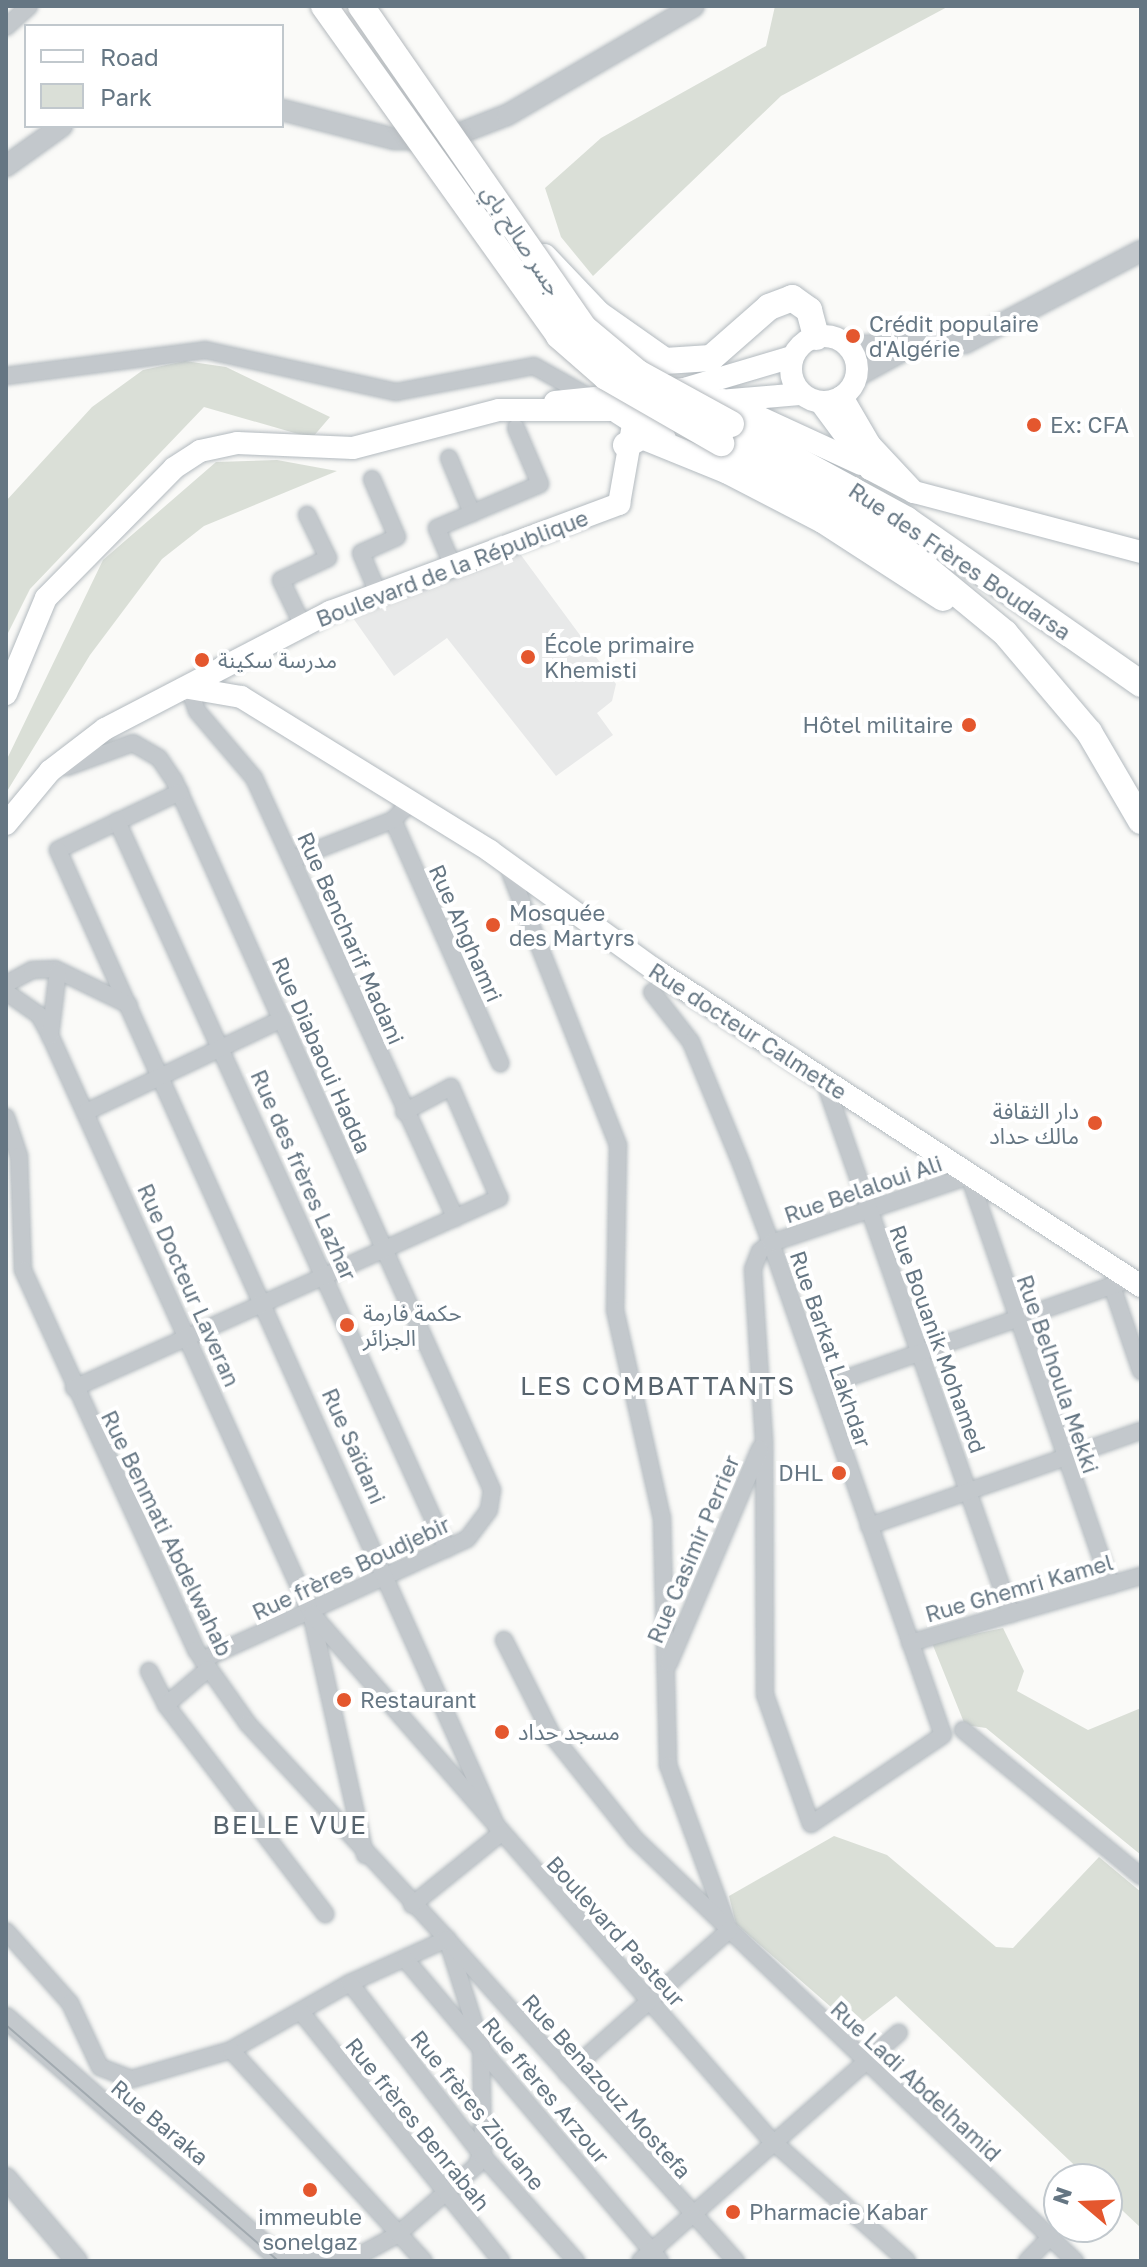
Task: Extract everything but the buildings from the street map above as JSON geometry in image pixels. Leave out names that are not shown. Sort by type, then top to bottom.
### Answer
[{"type":"highway","points":[[324,6],[559,336],[617,384],[726,434],[880,530],[1005,633],[1089,732],[1141,821]]},
{"type":"highway","name":"جسر صالح باي","points":[[361,6],[511,222],[542,277],[600,343],[726,434]]},
{"type":"highway","points":[[511,222],[598,314],[645,352],[684,364],[711,358],[783,299],[806,305],[816,337]]},
{"type":"highway","points":[[627,426],[823,520],[1005,633]]},
{"type":"highway","name":"Rue des Frères Boudarsa","points":[[726,434],[907,520],[1141,684]]},
{"type":"main road","points":[[6,694],[46,598],[189,457],[237,443],[369,445],[499,410],[590,397],[684,389],[792,357],[816,337],[848,346],[857,376],[821,398],[708,400],[666,406],[627,426],[499,410]]},
{"type":"main road","points":[[792,357],[791,377],[821,398],[914,492]]},
{"type":"main road","points":[[821,398],[870,469]]},
{"type":"main road","points":[[708,400],[870,469],[914,492],[1141,552]]},
{"type":"main road","name":"Boulevard de la République","points":[[6,824],[44,779],[105,729],[303,626],[378,593],[619,504],[627,426]]},
{"type":"main road","name":"Rue docteur Calmette","points":[[189,688],[241,697],[506,862],[1127,1284]]},
{"type":"street","points":[[6,27],[29,6]]},
{"type":"street","points":[[284,111],[394,139],[445,139],[507,115],[694,6]]},
{"type":"street","points":[[6,166],[59,128]]},
{"type":"street","points":[[848,346],[912,348],[974,340],[1141,253]]},
{"type":"street","points":[[857,376],[912,348]]},
{"type":"street","points":[[6,376],[205,350],[396,392],[534,366],[590,397],[627,426]]},
{"type":"street","points":[[452,564],[437,528],[540,484],[516,428]]},
{"type":"street","points":[[449,458],[472,513]]},
{"type":"street","points":[[372,479],[397,537],[361,553],[378,593]]},
{"type":"street","points":[[303,626],[281,580],[328,558],[307,515]]},
{"type":"street","name":"Rue Bencharif Madani","points":[[189,688],[197,711],[245,763],[293,859],[404,1112],[455,1218]]},
{"type":"street","name":"Rue Diabaoui Hadda","points":[[44,779],[133,743],[159,758],[180,792],[492,1490]]},
{"type":"street","points":[[117,821],[180,792]]},
{"type":"street","points":[[293,859],[393,820],[411,802]]},
{"type":"street","name":"Rue Ahghamri","points":[[393,820],[500,1063]]},
{"type":"street","name":"Rue Saïdani","points":[[117,821],[58,850],[267,1302],[500,1834]]},
{"type":"street","name":"Rue des frères Lazhar","points":[[117,821],[223,1049],[447,1549]]},
{"type":"street","points":[[506,862],[622,1163],[615,1310],[662,1518],[664,1676],[676,1795],[729,1930],[567,2074]]},
{"type":"street","points":[[6,984],[32,970],[58,971],[129,1005]]},
{"type":"street","points":[[50,1036],[58,971]]},
{"type":"street","name":"Rue Docteur Laveran","points":[[6,992],[39,1015],[50,1036],[190,1336],[311,1613]]},
{"type":"street","name":"Rue Barkat Lakhdar","points":[[652,992],[691,1042],[771,1243],[943,1735],[811,1824],[765,1695],[764,1440]]},
{"type":"street","points":[[86,1112],[282,1019]]},
{"type":"street","name":"Rue Bouanik Mohamed","points":[[824,1080],[1011,1614]]},
{"type":"street","points":[[74,1388],[499,1198],[451,1087],[404,1112]]},
{"type":"street","name":"Rue Benmati Abdelwahab","points":[[6,1117],[19,1156],[18,1253],[74,1388],[205,1664],[366,1856],[447,1939],[481,2045],[482,2155]]},
{"type":"street","name":"Rue Belaloui Ali","points":[[771,1243],[969,1176]]},
{"type":"street","name":"Rue Belhoula Mekki","points":[[969,1176],[1063,1458],[1111,1585]]},
{"type":"street","points":[[764,1440],[753,1269],[771,1243]]},
{"type":"street","points":[[821,1387],[1127,1284],[1141,1371]]},
{"type":"street","points":[[869,1526],[1141,1431]]},
{"type":"street","name":"Rue Casimir Perrier","points":[[664,1676],[764,1440]]},
{"type":"street","name":"Rue frères Boudjebir","points":[[166,1705],[205,1664],[389,1579],[477,1531],[492,1490]]},
{"type":"street","name":"Rue Ghemri Kamel","points":[[910,1643],[1141,1576]]},
{"type":"street","points":[[311,1613],[366,1856]]},
{"type":"street","name":"Boulevard Pasteur","points":[[311,1613],[500,1834],[773,2141],[907,2261]]},
{"type":"street","name":"Rue Ladi Abdelhamid","points":[[504,1640],[578,1774],[683,1891],[729,1930],[864,2065],[1043,2231]]},
{"type":"street","points":[[149,1671],[166,1705],[325,1914]]},
{"type":"street","points":[[963,1730],[1141,1876]]},
{"type":"street","points":[[412,1905],[500,1834]]},
{"type":"street","points":[[6,1931],[70,2003],[109,2073],[147,2079],[231,2050],[350,1983],[447,1939]]},
{"type":"street","name":"Rue Benazouz Mostefa","points":[[447,1939],[736,2261]]},
{"type":"street","name":"Rue frères Arzour","points":[[405,1959],[481,2045],[650,2258]]},
{"type":"street","name":"Rue frères Ziouane","points":[[350,1983],[482,2155],[576,2261]]},
{"type":"street","name":"Rue frères Benrabah","points":[[301,2012],[443,2194],[501,2261]]},
{"type":"street","name":"Rue Baraka","points":[[6,2018],[36,2038],[218,2195],[283,2261]]},
{"type":"street","points":[[650,2258],[773,2141],[899,2033]]},
{"type":"street","points":[[231,2050],[424,2261]]},
{"type":"street","points":[[262,2242],[279,2251],[342,2258],[399,2233],[482,2155]]},
{"type":"street","points":[[6,2178],[77,2261]]},
{"type":"street","points":[[1027,2261],[1044,2243]]},
{"type":"street","name":"Rue Ladi Abdelhamid","points":[[1056,2243],[1075,2261]]},
{"type":"shaded area","name":"École primaire Khemisti","points":[[518,551],[616,684],[612,701],[597,713],[613,735],[556,776],[447,638],[394,676],[353,618]]},
{"type":"green space","points":[[775,6],[949,6],[781,96],[593,276],[561,237],[545,188],[601,138],[766,46]]},
{"type":"green space","points":[[185,361],[226,367],[330,417],[312,438],[204,407],[30,589],[6,637],[6,501],[92,407],[143,370]]},
{"type":"green space","points":[[277,460],[337,471],[204,526],[162,559],[90,655],[6,793],[6,761],[103,560],[216,462]]},
{"type":"green space","points":[[1003,1628],[1024,1671],[1017,1691],[1088,1730],[1141,1708],[1141,1855],[986,1728],[965,1725],[932,1643]]},
{"type":"green space","points":[[834,1836],[887,1855],[996,1947],[1013,1948],[1099,1857],[1141,1892],[1141,2228],[1123,2211],[1123,2163],[1072,2163],[896,1996],[855,2028],[736,1924],[729,1896]]},
{"type":"tram line","points":[[6,2025],[278,2261]]},
{"type":"place","name":"Crédit populaire d'Algérie","points":[[853,336]]},
{"type":"place","name":"Ex: CFA","points":[[1034,425]]},
{"type":"place","name":"École primaire Khemisti","points":[[528,657]]},
{"type":"place","name":"مدرسة سكينة","points":[[202,660]]},
{"type":"place","name":"Hôtel militaire","points":[[969,725]]},
{"type":"place","name":"Mosquée des Martyrs","points":[[493,925]]},
{"type":"place","name":"دار الثقافة مالك حداد","points":[[1095,1123]]},
{"type":"place","name":"حكمة فارمة الجزائر","points":[[347,1325]]},
{"type":"place","name":"DHL","points":[[839,1473]]},
{"type":"place","name":"Restaurant","points":[[344,1700]]},
{"type":"place","name":"مسجد حداد","points":[[502,1732]]},
{"type":"place","name":"immeuble sonelgaz","points":[[310,2190]]},
{"type":"place","name":"Pharmacie Kabar","points":[[733,2212]]},
{"type":"district","name":"LES COMBATTANTS","points":[[658,1386]]},
{"type":"district","name":"BELLE VUE","points":[[290,1825]]}]
